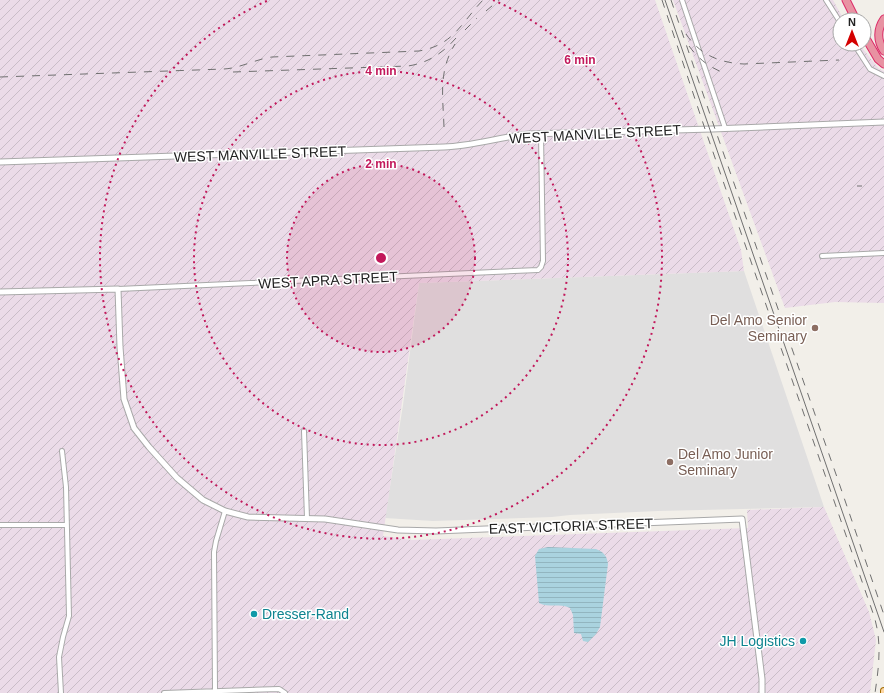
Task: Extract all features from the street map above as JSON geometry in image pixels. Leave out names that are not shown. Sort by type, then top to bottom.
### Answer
[{"type":"highway","points":[[846,0],[852,12]]},
{"type":"highway","points":[[884,19],[880,25],[878,37],[884,51]]},
{"type":"highway","points":[[872,48],[878,59],[884,64]]},
{"type":"street","points":[[682,0],[725,128]]},
{"type":"street","points":[[826,0],[834,12]]},
{"type":"street","points":[[859,52],[870,69],[884,76]]},
{"type":"street","name":"WEST MANVILLE STREET","points":[[0,162],[444,147],[460,146],[514,136],[542,134],[884,122]]},
{"type":"street","name":"WEST APRA STREET","points":[[118,289],[538,270],[543,261],[542,134]]},
{"type":"street","points":[[822,256],[884,253]]},
{"type":"street","points":[[0,292],[118,289],[124,399],[134,428],[177,478],[203,500],[225,511],[248,517],[307,518],[304,431]]},
{"type":"street","points":[[61,693],[59,657],[69,616],[66,487],[62,451]]},
{"type":"street","points":[[215,690],[214,552],[225,511]]},
{"type":"street","name":"EAST VICTORIA STREET","points":[[307,518],[414,531],[742,519],[762,679],[762,693]]},
{"type":"street","points":[[0,525],[67,525]]},
{"type":"street","points":[[164,693],[215,690],[279,689],[286,693]]},
{"type":"shaded area","points":[[0,0],[655,0],[741,250],[744,271],[419,283],[383,536],[412,540],[748,528],[747,510],[824,507],[869,612],[876,640],[870,693],[0,693]]},
{"type":"shaded area","points":[[673,0],[833,0],[840,12],[832,12],[832,52],[865,52],[879,69],[884,71],[884,303],[835,302],[785,308]]},
{"type":"shaded area","points":[[744,271],[824,507],[658,511],[552,517],[433,521],[385,518],[403,405],[419,283]]},
{"type":"water","points":[[548,547],[596,549],[601,551],[607,559],[608,564],[600,627],[596,634],[588,642],[583,641],[581,634],[574,633],[573,615],[570,608],[539,603],[535,556],[539,549]]},
{"type":"tram line","points":[[665,0],[884,632]]},
{"type":"railway","points":[[0,77],[224,69],[272,57],[419,51],[441,44],[449,38],[456,32],[483,0]]},
{"type":"railway","points":[[486,11],[499,0]]},
{"type":"railway","points":[[662,0],[705,129],[874,616],[877,626],[879,645],[879,664],[875,693]]},
{"type":"railway","points":[[671,0],[884,615]]},
{"type":"railway","points":[[465,30],[477,18]]},
{"type":"railway","points":[[686,34],[704,52],[719,60],[727,62],[744,64],[839,60]]},
{"type":"railway","points":[[233,72],[415,65],[429,60],[440,53],[456,38]]},
{"type":"railway","points":[[444,127],[444,74],[446,64],[455,44]]},
{"type":"railway","points":[[689,46],[697,56],[706,63],[727,74]]},
{"type":"railway","points":[[857,186],[862,186]]},
{"type":"place","name":"Del Amo Senior Seminary","points":[[815,328]]},
{"type":"place","name":"Del Amo Junior Seminary","points":[[670,462]]},
{"type":"place","name":"Dresser-Rand","points":[[254,614]]},
{"type":"place","name":"JH Logistics","points":[[803,641]]}]
